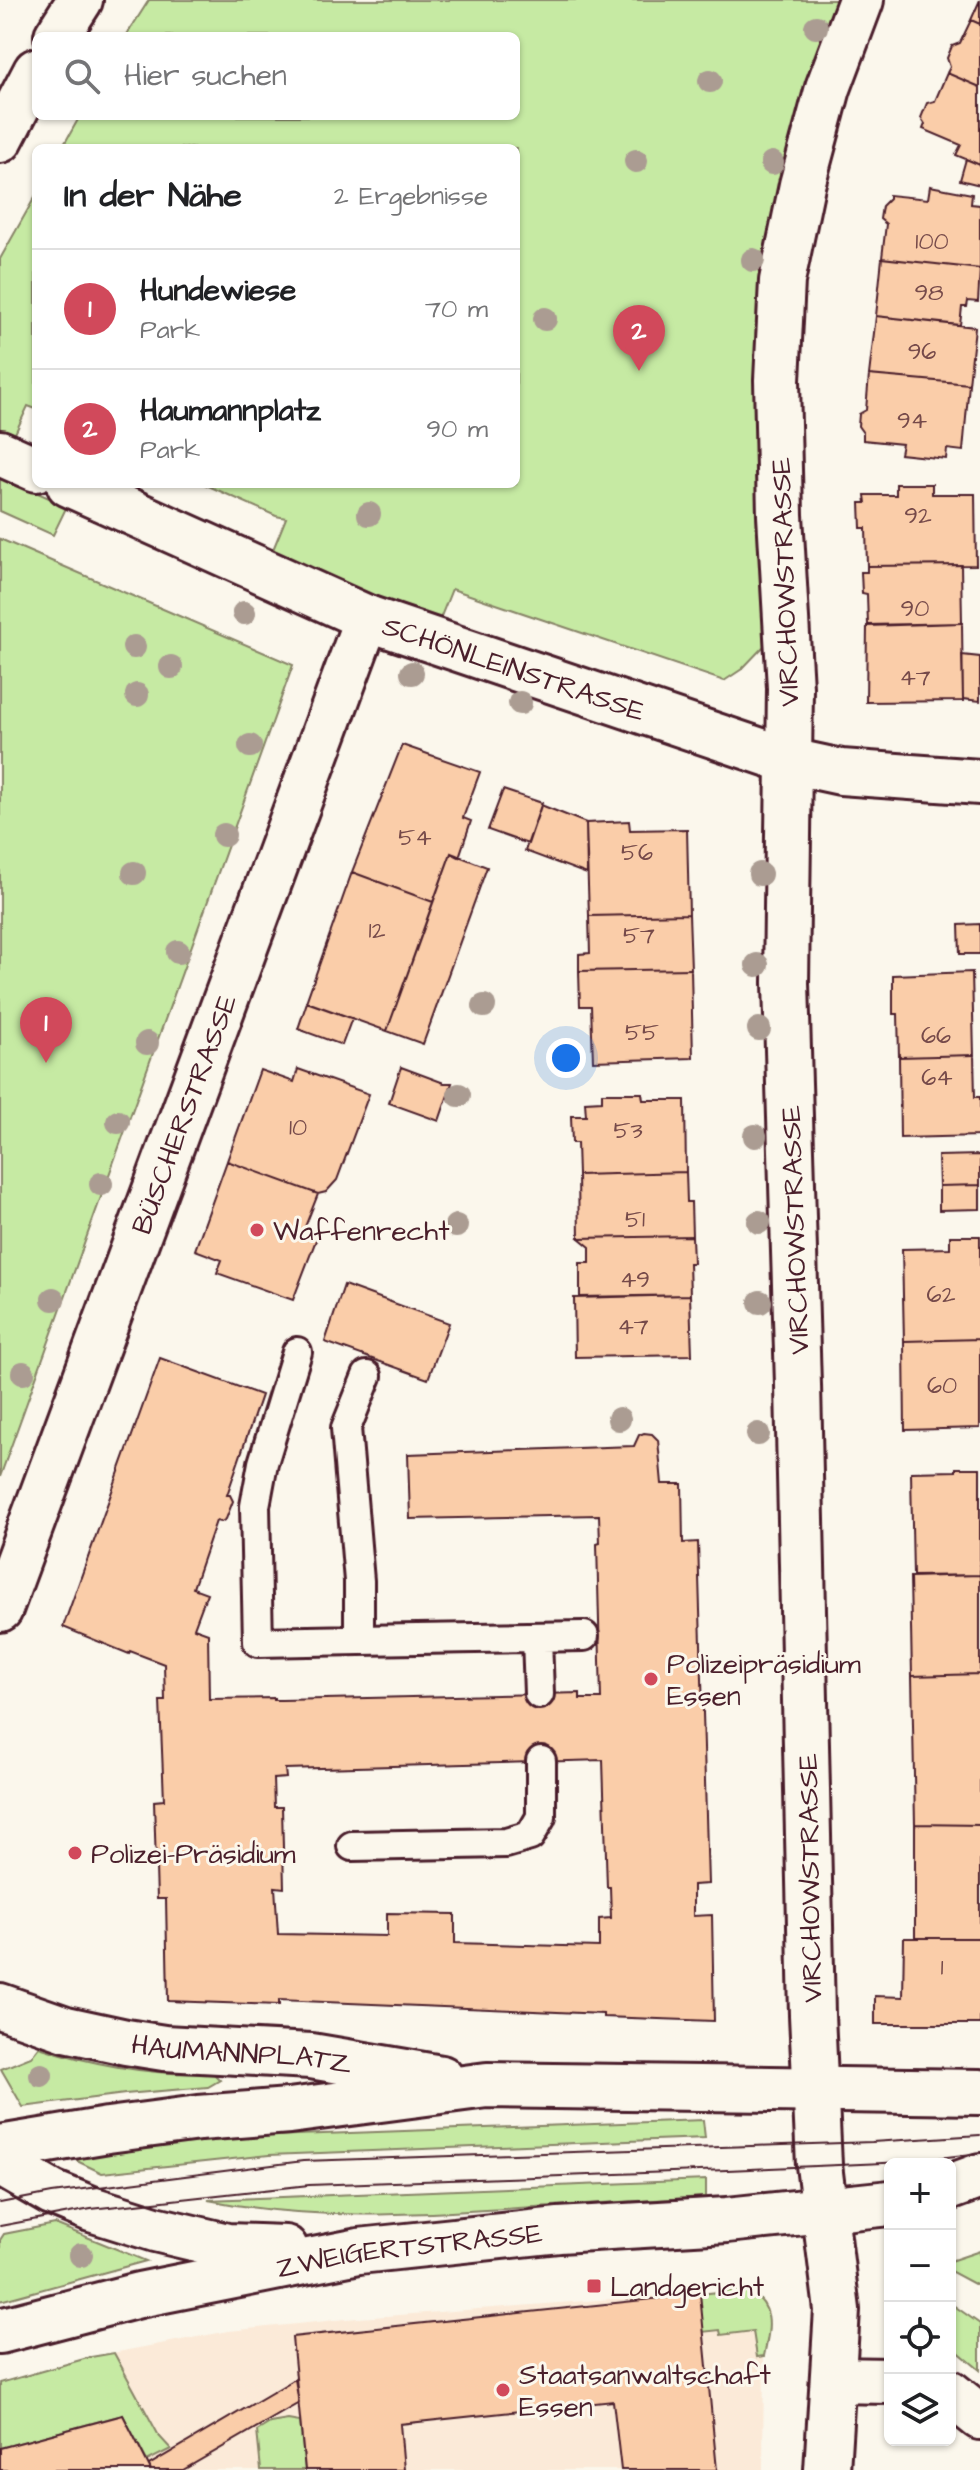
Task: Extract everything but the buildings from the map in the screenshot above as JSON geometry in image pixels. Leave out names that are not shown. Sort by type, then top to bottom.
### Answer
[{"type":"street","points":[[60,32],[80,0]]},
{"type":"street","name":"VIRCHOWSTRASSE","points":[[827,2470],[837,2310],[819,2165],[812,2015],[786,983],[790,688],[779,485],[777,380],[782,281],[818,121],[861,0]]},
{"type":"street","points":[[0,140],[32,79]]},
{"type":"street","points":[[0,453],[32,467]]},
{"type":"street","name":"SCHÖNLEINSTRASSE","points":[[78,488],[367,618],[790,761],[841,772],[980,782]]},
{"type":"street","name":"BÜSCHERSTRASSE","points":[[0,1609],[367,618]]},
{"type":"street","name":"HAUMANNPLATZ","points":[[0,2006],[66,2029],[126,2042],[164,2048],[311,2056],[487,2085]]},
{"type":"street","points":[[0,2148],[199,2118],[289,2111],[487,2085],[980,2092]]},
{"type":"street","points":[[0,2163],[52,2193],[155,2229],[227,2246],[359,2251]]},
{"type":"street","points":[[956,2185],[980,2176]]},
{"type":"street","name":"ZWEIGERTSTRASSE","points":[[0,2331],[139,2295],[359,2251],[559,2230],[727,2220],[884,2204]]},
{"type":"street","points":[[833,2380],[884,2381]]},
{"type":"street","points":[[956,2398],[980,2417]]},
{"type":"lane","points":[[297,1352],[263,1463],[255,1506],[258,1642],[584,1636]]},
{"type":"lane","points":[[359,1640],[359,1581],[346,1428],[367,1376]]},
{"type":"lane","points":[[537,1638],[539,1694]]},
{"type":"lane","points":[[352,1846],[506,1843],[530,1836],[541,1817],[541,1761]]},
{"type":"shaded area","points":[[746,2289],[764,2302],[769,2313],[764,2356],[763,2470],[0,2470],[0,2383],[91,2357],[229,2331],[346,2319]]},
{"type":"green space","points":[[149,0],[844,0],[761,565],[764,646],[742,669],[724,681],[452,589],[438,624],[270,557],[286,518],[213,488],[520,488],[520,144],[64,144],[78,120],[520,120],[520,32],[129,32]]},
{"type":"green space","points":[[32,202],[32,408],[28,406],[11,442],[0,436],[0,259]]},
{"type":"green space","points":[[0,476],[67,506],[53,535],[0,511]]},
{"type":"green space","points":[[0,539],[293,665],[0,1477]]},
{"type":"green space","points":[[39,2047],[124,2068],[169,2073],[213,2073],[220,2080],[208,2087],[23,2107],[1,2069],[31,2057]]},
{"type":"green space","points":[[703,2120],[705,2138],[269,2155],[102,2173],[77,2161],[77,2156],[93,2151],[269,2136]]},
{"type":"green space","points":[[706,2180],[706,2197],[440,2213],[324,2214],[208,2200]]},
{"type":"green space","points":[[55,2224],[146,2261],[0,2301],[0,2240],[4,2234]]},
{"type":"green space","points":[[980,2251],[980,2287],[956,2274],[956,2259]]},
{"type":"green space","points":[[746,2289],[756,2295],[766,2310],[769,2326],[764,2356],[757,2357],[753,2331],[721,2335],[720,2330],[702,2332],[700,2294]]},
{"type":"green space","points":[[956,2307],[980,2324],[980,2370],[956,2350]]},
{"type":"green space","points":[[114,2353],[159,2436],[171,2449],[147,2461],[123,2415],[0,2448],[0,2383]]},
{"type":"green space","points":[[300,2422],[305,2470],[261,2470],[257,2431],[270,2423]]},
{"type":"tram line","points":[[0,2203],[52,2193],[303,2161],[872,2142],[980,2135]]},
{"type":"tram line","points":[[0,2226],[91,2209],[309,2185],[906,2162],[980,2153]]},
{"type":"place","name":"Haumannplatz","points":[[639,371]]},
{"type":"place","name":"Hundewiese","points":[[46,1063]]},
{"type":"place","name":"Waffenrecht","points":[[257,1230]]},
{"type":"place","name":"Polizeipräsidium Essen","points":[[651,1679]]},
{"type":"place","name":"Polizei-Präsidium","points":[[75,1853]]},
{"type":"place","name":"Landgericht","points":[[594,2286]]},
{"type":"place","name":"Staatsanwaltschaft Essen","points":[[503,2390]]}]
